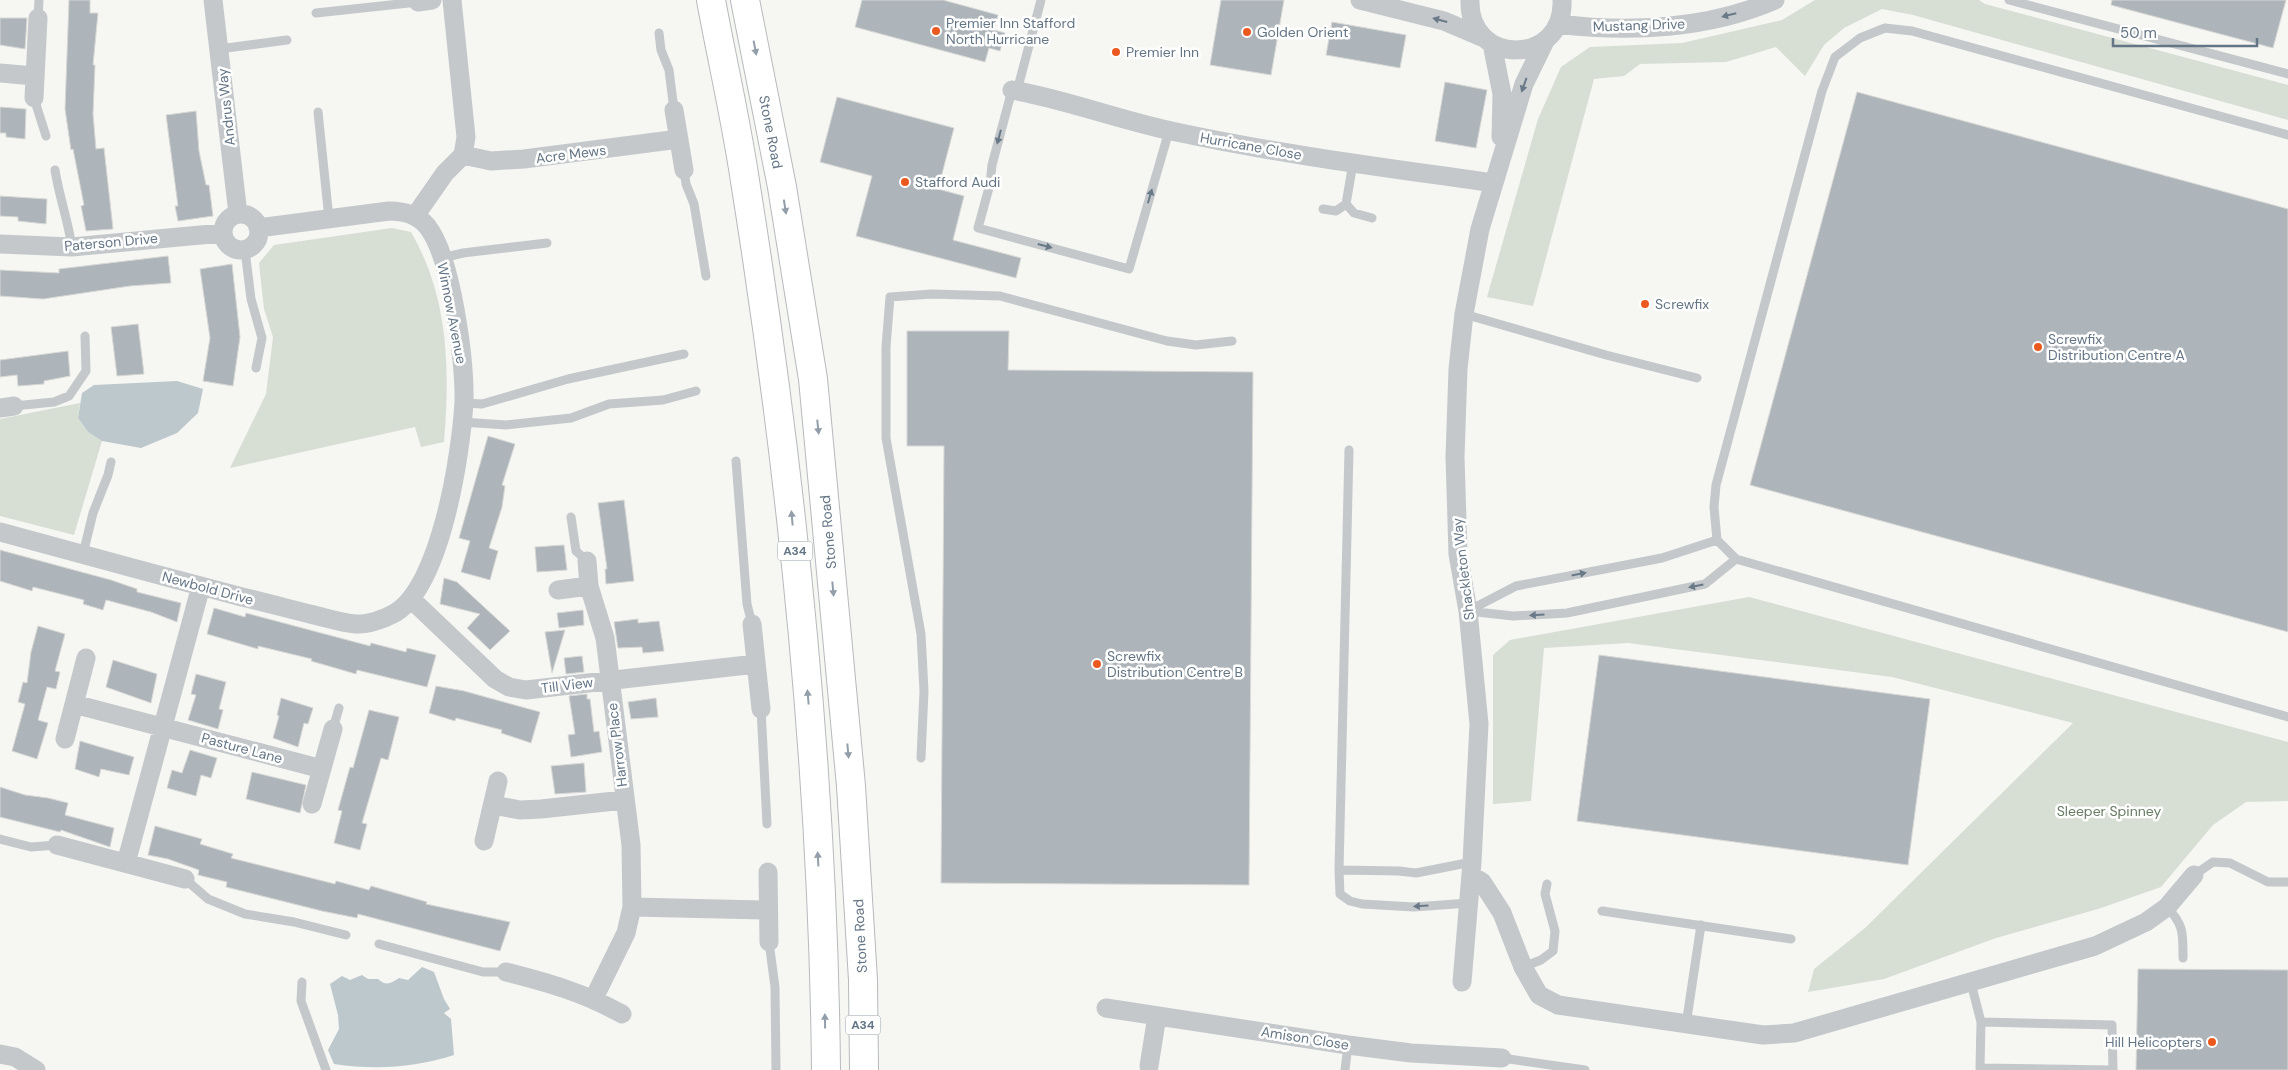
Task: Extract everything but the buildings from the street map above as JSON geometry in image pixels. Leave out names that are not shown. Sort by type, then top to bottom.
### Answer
[{"type":"highway","name":"A34","points":[[711,0],[745,180],[789,490],[811,721],[825,978],[826,1070]]},
{"type":"highway","name":"Stone Road","points":[[745,0],[782,187],[813,378],[852,786],[863,980],[864,1070]]},
{"type":"street","name":"Andrus Way","points":[[213,0],[238,214]]},
{"type":"street","points":[[258,228],[388,211],[402,211],[415,216],[445,173],[463,155],[466,136],[452,0]]},
{"type":"street","points":[[1360,0],[1444,21],[1499,48],[1517,51],[1527,50],[1545,41]]},
{"type":"street","name":"Shackleton Way","points":[[1470,0],[1473,22],[1489,42],[1502,94],[1500,160]]},
{"type":"street","points":[[1558,24],[1562,14],[1562,0]]},
{"type":"street","name":"Mustang Drive","points":[[1558,24],[1582,27],[1663,27],[1705,21],[1756,8],[1775,0]]},
{"type":"street","points":[[34,98],[38,9]]},
{"type":"street","name":"Shackleton Way","points":[[1462,982],[1472,869],[1480,724],[1468,612],[1458,554],[1455,457],[1458,369],[1464,314],[1480,229],[1493,183],[1524,84],[1545,41],[1558,24]]},
{"type":"street","points":[[0,73],[34,76]]},
{"type":"street","name":"Hurricane Close","points":[[1014,90],[1170,131],[1262,149],[1493,183]]},
{"type":"street","points":[[674,110],[684,170]]},
{"type":"street","name":"Acre Mews","points":[[463,155],[491,161],[524,159],[678,139]]},
{"type":"street","points":[[238,214],[250,217],[258,228],[258,239],[250,248],[244,250],[232,248],[224,239],[222,233],[226,222],[238,214]]},
{"type":"street","name":"Winnow Avenue","points":[[411,599],[424,580],[438,546],[448,507],[464,403],[461,345],[442,258],[427,226],[415,216]]},
{"type":"street","name":"Paterson Drive","points":[[0,244],[72,247],[222,233]]},
{"type":"street","name":"Newbold Drive","points":[[0,532],[201,586],[358,624],[394,614],[411,599]]},
{"type":"street","name":"Harrow Place","points":[[587,561],[589,586],[605,638],[631,845],[632,907],[626,933],[594,998]]},
{"type":"street","points":[[126,863],[201,586]]},
{"type":"street","points":[[558,590],[589,586]]},
{"type":"street","name":"Till View","points":[[411,599],[495,678],[509,687],[526,690],[756,664]]},
{"type":"street","points":[[752,624],[761,709]]},
{"type":"street","points":[[64,739],[86,658]]},
{"type":"street","name":"Pasture Lane","points":[[74,704],[322,769]]},
{"type":"street","points":[[312,804],[333,729]]},
{"type":"street","points":[[484,842],[498,781]]},
{"type":"street","points":[[493,805],[520,810],[624,800]]},
{"type":"street","points":[[57,845],[185,880]]},
{"type":"street","points":[[1472,869],[1502,913],[1522,967],[1539,995],[1558,1005],[1764,1035],[1794,1033],[2095,946],[2129,932],[2167,907],[2194,875]]},
{"type":"street","points":[[768,872],[769,942]]},
{"type":"street","points":[[632,907],[768,910]]},
{"type":"street","points":[[506,972],[572,989],[594,998],[622,1014]]},
{"type":"street","name":"Amison Close","points":[[1106,1008],[1411,1053],[1454,1063],[1502,1058]]},
{"type":"street","points":[[1148,1068],[1157,1016]]},
{"type":"street","points":[[0,1054],[14,1057],[36,1070]]},
{"type":"lane","points":[[1041,0],[992,165],[990,184],[978,228],[1129,268],[1170,131]]},
{"type":"lane","points":[[2009,0],[2288,74]]},
{"type":"lane","points":[[316,13],[425,1]]},
{"type":"lane","points":[[2288,135],[1912,31],[1885,28],[1860,38],[1835,57],[1822,91],[1716,485],[1714,507],[1717,540],[1736,559],[2288,717]]},
{"type":"lane","points":[[658,33],[661,50],[669,70],[674,110]]},
{"type":"lane","points":[[219,49],[287,40]]},
{"type":"lane","points":[[34,98],[46,136]]},
{"type":"lane","points":[[318,112],[329,219]]},
{"type":"lane","points":[[1322,208],[1336,211],[1346,204],[1353,162]]},
{"type":"lane","points":[[55,170],[58,194],[64,208],[72,247]]},
{"type":"lane","points":[[684,170],[686,184],[694,204],[706,276]]},
{"type":"lane","points":[[1346,204],[1354,213],[1372,218]]},
{"type":"lane","points":[[442,258],[463,252],[547,243]]},
{"type":"lane","points":[[244,250],[251,299],[262,338],[256,368]]},
{"type":"lane","points":[[921,758],[924,691],[921,634],[886,438],[886,347],[890,297],[932,294],[1000,296],[1167,341],[1196,345],[1232,341]]},
{"type":"lane","points":[[1464,314],[1606,355],[1697,378]]},
{"type":"lane","points":[[7,407],[54,402],[69,396],[86,371],[85,336]]},
{"type":"lane","points":[[464,403],[482,404],[568,379],[684,354]]},
{"type":"lane","points":[[462,422],[506,425],[571,418],[609,404],[663,400],[696,391]]},
{"type":"lane","points":[[1349,450],[1340,894],[1350,901],[1414,907],[1469,903]]},
{"type":"lane","points":[[736,461],[747,604],[752,624]]},
{"type":"lane","points":[[83,554],[93,513],[111,462]]},
{"type":"lane","points":[[571,517],[576,551],[587,561]]},
{"type":"lane","points":[[1468,612],[1516,586],[1662,558],[1717,540]]},
{"type":"lane","points":[[1468,612],[1513,616],[1567,614],[1705,584],[1736,559]]},
{"type":"lane","points":[[333,729],[339,708]]},
{"type":"lane","points":[[761,709],[767,824]]},
{"type":"lane","points":[[0,839],[31,848],[57,845]]},
{"type":"lane","points":[[2194,875],[2214,862],[2230,863],[2268,882],[2288,882]]},
{"type":"lane","points":[[1339,870],[1399,871],[1416,874],[1472,869]]},
{"type":"lane","points":[[185,880],[208,899],[245,914],[294,922],[346,935]]},
{"type":"lane","points":[[1522,967],[1541,960],[1554,951],[1555,931],[1545,894],[1547,884]]},
{"type":"lane","points":[[2167,907],[2179,920],[2183,932],[2183,958]]},
{"type":"lane","points":[[1602,911],[1791,939]]},
{"type":"lane","points":[[1686,1025],[1701,925]]},
{"type":"lane","points":[[769,942],[774,987],[776,1070]]},
{"type":"lane","points":[[379,944],[483,972],[506,972]]},
{"type":"lane","points":[[302,982],[301,1001],[326,1070]]},
{"type":"lane","points":[[1971,983],[1981,1022],[1980,1068],[2113,1070],[2112,1025],[1981,1022]]},
{"type":"lane","points":[[1345,1070],[1348,1045]]},
{"type":"lane","points":[[1502,1058],[1586,1070]]},
{"type":"green space","points":[[1815,0],[1979,0],[1985,4],[2288,85],[2288,120],[1913,15],[1882,9],[1844,28],[1824,45],[1805,76],[1776,47],[1726,62],[1640,64],[1624,76],[1594,79],[1533,306],[1487,297],[1538,119],[1561,67],[1590,47],[1682,43],[1782,20]]},
{"type":"green space","points":[[392,228],[411,232],[424,257],[440,308],[444,334],[447,387],[444,442],[421,447],[415,427],[230,468],[266,394],[273,337],[264,309],[259,263],[274,245]]},
{"type":"green space","points":[[80,403],[78,418],[88,432],[102,441],[74,535],[0,516],[0,419]]},
{"type":"green space","name":"Sleeper Spinney","points":[[1749,597],[2288,742],[2288,801],[2246,802],[2213,825],[2161,887],[2098,909],[1996,938],[1884,979],[1808,992],[1814,969],[1865,928],[2073,723],[1892,677],[1628,643],[1544,648],[1531,801],[1493,804],[1493,655],[1510,640]]},
{"type":"shaded area","points":[[177,381],[203,389],[198,413],[177,433],[141,448],[102,441],[88,432],[78,418],[82,393],[94,385]]},
{"type":"shaded area","points":[[422,967],[434,972],[444,999],[450,1009],[444,1013],[451,1019],[454,1055],[424,1063],[394,1067],[334,1064],[328,1050],[339,1029],[338,1015],[330,984],[342,976],[350,980],[362,975],[368,979],[378,979],[383,983],[391,983],[399,978],[408,980]]},
{"type":"place","name":"Premier Inn Stafford North Hurricane","points":[[936,31]]},
{"type":"place","name":"Golden Orient","points":[[1247,32]]},
{"type":"place","name":"Premier Inn","points":[[1116,52]]},
{"type":"place","name":"Stafford Audi","points":[[905,182]]},
{"type":"place","name":"Screwfix","points":[[1645,304]]},
{"type":"place","name":"Screwfix Distribution Centre A","points":[[2038,347]]},
{"type":"place","name":"Screwfix Distribution Centre B","points":[[1097,664]]},
{"type":"place","name":"Hill Helicopters","points":[[2212,1042]]}]
